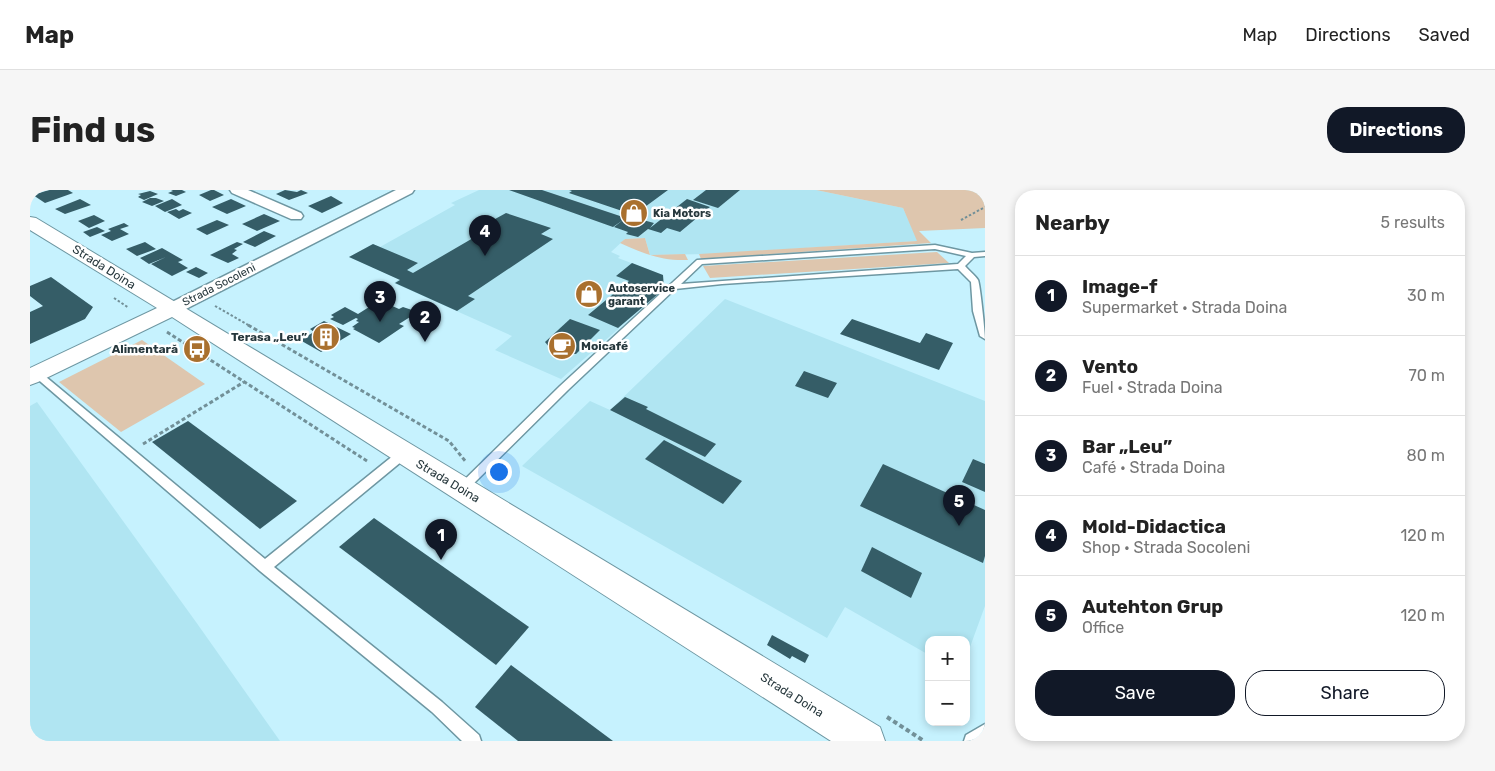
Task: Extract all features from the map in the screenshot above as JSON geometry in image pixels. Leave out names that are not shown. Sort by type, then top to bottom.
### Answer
[{"type":"main road","name":"Strada Doina","points":[[34,227],[165,320],[228,342],[392,462],[461,489],[866,741]]},
{"type":"main road","name":"Strada Socoleni","points":[[34,376],[165,320]]},
{"type":"street","points":[[237,190],[296,216]]},
{"type":"street","name":"Strada Socoleni","points":[[165,320],[407,190]]},
{"type":"lane","points":[[461,489],[564,388],[700,262],[935,247],[972,255],[985,254]]},
{"type":"lane","points":[[674,286],[960,266],[972,255]]},
{"type":"lane","points":[[960,266],[975,282],[977,311],[985,336]]},
{"type":"lane","points":[[34,376],[130,452],[265,567],[437,707],[473,741]]},
{"type":"lane","points":[[265,567],[392,462]]},
{"type":"lane","points":[[972,741],[985,732]]},
{"type":"path","points":[[961,220],[985,207]]},
{"type":"path","points":[[165,320],[168,332],[244,382],[392,462]]},
{"type":"path","points":[[130,452],[244,382]]},
{"type":"shaded area","points":[[479,190],[816,190],[903,208],[918,241],[709,254],[650,255],[645,238],[625,239],[611,252],[620,256],[618,258],[663,275],[664,289],[561,379],[495,350],[512,336],[394,283],[399,279],[349,257],[373,244],[380,247],[455,205],[451,203]]},
{"type":"shaded area","points":[[816,190],[985,190],[985,228],[919,231],[931,243],[701,259],[699,254],[917,241],[903,208]]},
{"type":"shaded area","points":[[645,238],[650,255],[620,243],[625,239]]},
{"type":"shaded area","points":[[937,252],[949,263],[710,278],[703,266]]},
{"type":"shaded area","points":[[685,254],[688,260],[661,258],[650,255]]},
{"type":"shaded area","points":[[725,299],[985,401],[985,606],[970,647],[970,636],[925,636],[925,653],[845,607],[827,638],[522,466],[590,401],[610,410]]},
{"type":"shaded area","points":[[142,340],[205,384],[121,432],[59,382]]},
{"type":"shaded area","points":[[37,402],[280,741],[30,741],[30,406]]},
{"type":"building","points":[[49,190],[68,190],[73,193],[45,203],[33,195]]},
{"type":"building","points":[[171,190],[186,192],[176,196],[168,193],[173,191]]},
{"type":"building","points":[[211,190],[224,195],[210,201],[199,195]]},
{"type":"building","points":[[285,190],[297,192],[301,190],[308,193],[289,200],[276,194]]},
{"type":"building","points":[[509,190],[542,190],[626,218],[628,216],[654,223],[650,228],[687,199],[710,207],[680,232],[667,228],[661,233],[648,229],[638,237],[626,234],[628,232],[614,227],[623,220],[613,227]]},
{"type":"building","points":[[569,190],[668,190],[634,215],[569,193],[572,191]]},
{"type":"building","points":[[706,190],[740,190],[718,208],[693,200]]},
{"type":"building","points":[[150,191],[158,194],[144,200],[138,197],[141,195],[138,194]]},
{"type":"building","points":[[331,196],[343,203],[322,213],[308,206]]},
{"type":"building","points":[[150,198],[164,201],[152,206],[142,202]]},
{"type":"building","points":[[80,199],[91,205],[65,214],[55,209]]},
{"type":"building","points":[[172,199],[182,205],[165,212],[155,206]]},
{"type":"building","points":[[231,199],[246,206],[227,214],[212,207]]},
{"type":"building","points":[[176,209],[179,211],[183,209],[192,213],[179,219],[167,212]]},
{"type":"building","points":[[506,213],[551,228],[541,234],[553,239],[468,296],[475,299],[457,311],[395,283],[400,280],[349,257],[373,244],[418,263],[407,270],[413,273],[492,227],[486,224]]},
{"type":"building","points":[[264,214],[280,221],[257,231],[242,224]]},
{"type":"building","points":[[94,215],[105,221],[89,228],[78,221]]},
{"type":"building","points":[[217,220],[229,225],[207,235],[196,229]]},
{"type":"building","points":[[124,223],[129,226],[120,229],[129,234],[112,241],[101,235],[111,231],[108,229]]},
{"type":"building","points":[[97,227],[105,231],[90,237],[83,232]]},
{"type":"building","points":[[264,231],[276,236],[255,247],[243,242]]},
{"type":"building","points":[[145,242],[156,249],[137,256],[126,249]]},
{"type":"building","points":[[237,242],[243,244],[234,249],[237,250],[232,254],[239,258],[228,263],[210,255]]},
{"type":"building","points":[[162,248],[183,260],[178,262],[188,268],[172,276],[151,264],[166,257],[149,264],[140,258]]},
{"type":"building","points":[[632,263],[663,275],[664,289],[618,328],[588,315],[629,281],[616,276]]},
{"type":"building","points":[[196,267],[208,273],[199,278],[186,272]]},
{"type":"building","points":[[51,277],[93,307],[85,319],[30,344],[30,312],[43,306],[30,296],[30,286]]},
{"type":"building","points":[[377,302],[387,307],[390,305],[399,309],[403,307],[418,312],[399,324],[404,326],[379,343],[353,329],[355,328],[352,327],[359,322],[356,321],[358,319],[356,318],[343,325],[330,319],[334,317],[331,315],[345,307],[358,314]]},
{"type":"building","points":[[570,319],[600,330],[576,354],[553,352],[545,342]]},
{"type":"building","points":[[852,319],[920,343],[926,333],[953,343],[939,370],[840,334]]},
{"type":"building","name":"Terasa „Leu”","points":[[324,321],[351,334],[321,352],[300,340],[314,332],[310,329]]},
{"type":"building","points":[[804,371],[837,383],[828,398],[795,386]]},
{"type":"building","points":[[625,397],[648,407],[646,409],[716,444],[705,457],[610,410]]},
{"type":"building","points":[[188,421],[297,501],[260,529],[152,442]]},
{"type":"building","points":[[664,440],[742,481],[723,504],[645,459]]},
{"type":"building","points":[[973,459],[985,464],[985,492],[962,482]]},
{"type":"building","points":[[883,464],[985,510],[985,556],[983,563],[860,506]]},
{"type":"building","points":[[374,518],[529,627],[496,665],[339,547]]},
{"type":"building","points":[[872,547],[922,573],[911,598],[861,571]]},
{"type":"building","points":[[772,635],[809,655],[805,663],[792,656],[790,659],[767,645]]},
{"type":"building","points":[[511,665],[613,741],[518,741],[475,707]]},
{"type":"place","name":"Kia Motors","points":[[634,213]]},
{"type":"place","name":"Mold-Didactica","points":[[485,256]]},
{"type":"place","name":"Autoservice garant","points":[[589,294]]},
{"type":"place","name":"Bar „Leu”","points":[[380,322]]},
{"type":"place","name":"Terasa „Leu”","points":[[326,337]]},
{"type":"place","name":"Vento","points":[[425,342]]},
{"type":"place","name":"Moicafé","points":[[562,346]]},
{"type":"place","name":"Alimentară","points":[[197,349]]},
{"type":"place","name":"Autehton Grup","points":[[959,526]]},
{"type":"place","name":"Image-f","points":[[441,560]]}]
